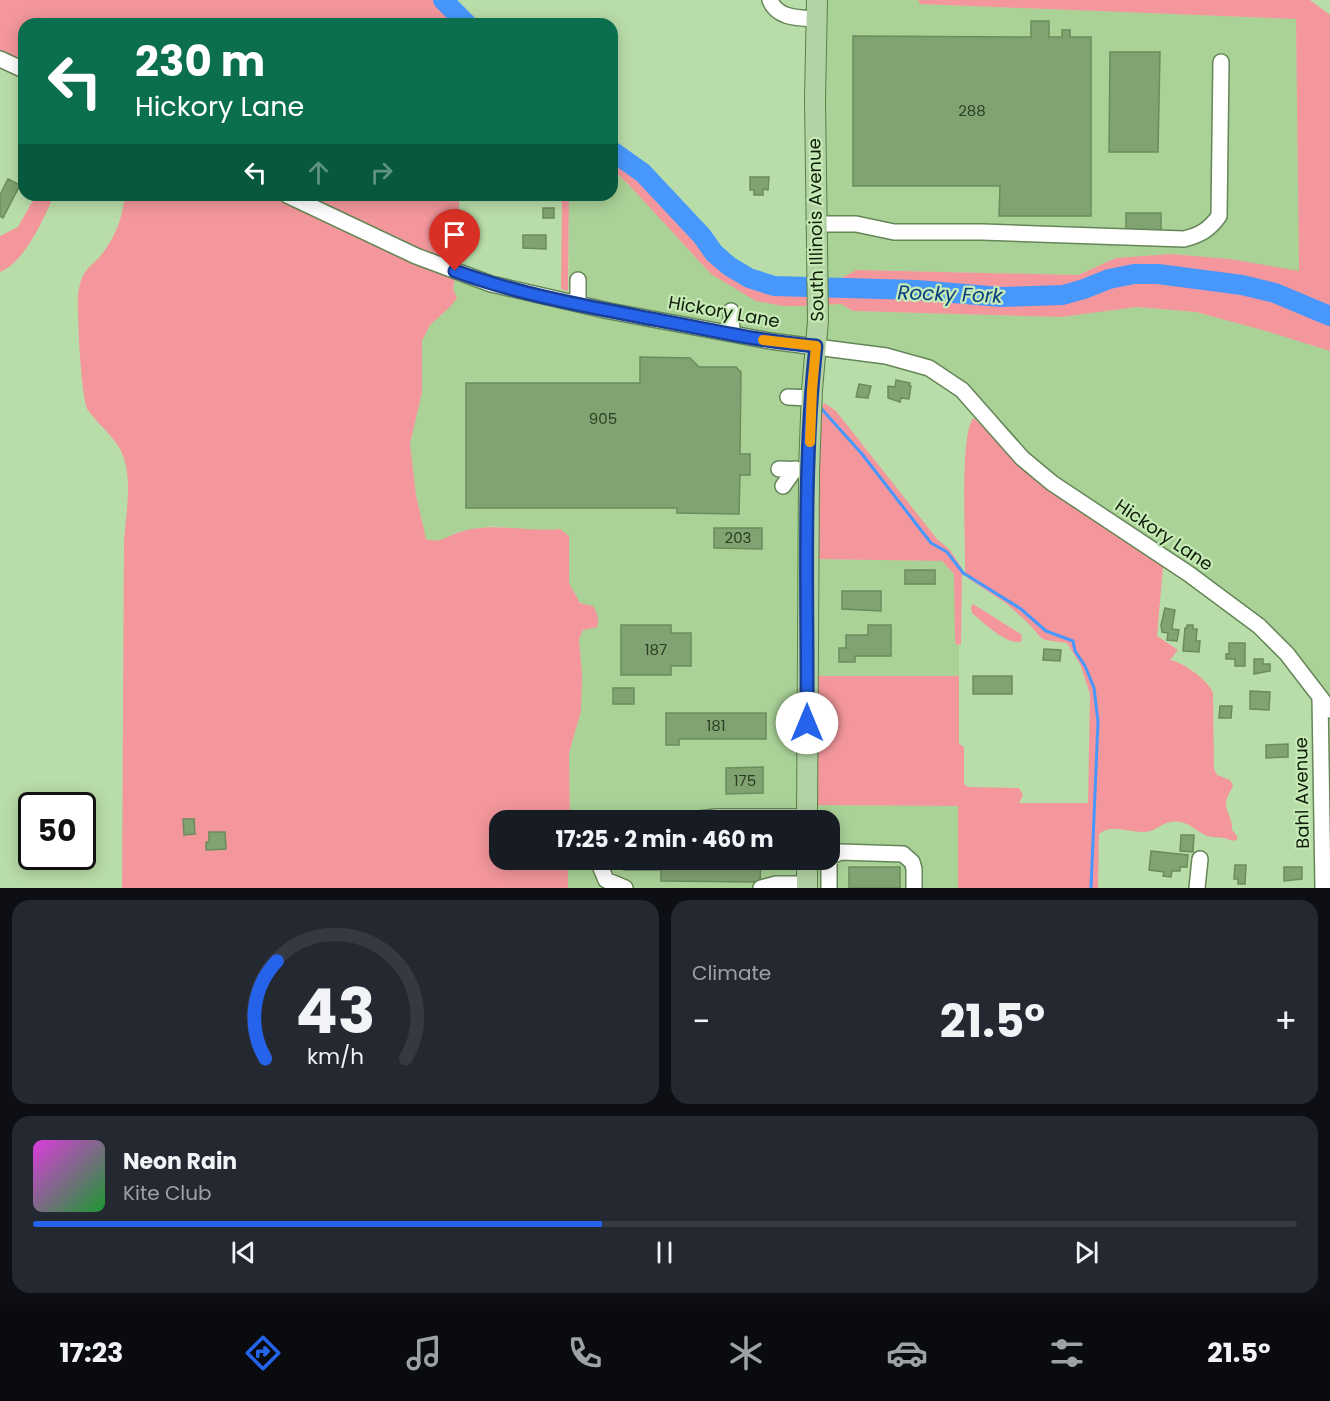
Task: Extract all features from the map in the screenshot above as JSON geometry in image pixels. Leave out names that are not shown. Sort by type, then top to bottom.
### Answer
[{"type":"main road","name":"South Illinois Avenue","points":[[807,810],[794,470],[812,398],[818,316],[815,99],[817,9]]},
{"type":"main road","points":[[807,870],[807,886]]},
{"type":"street","points":[[770,0],[778,11],[786,15],[817,9]]},
{"type":"street","points":[[0,59],[18,67]]},
{"type":"street","points":[[817,224],[856,224],[894,232],[982,232],[1184,239],[1198,236],[1211,228],[1219,216],[1221,62]]},
{"type":"street","name":"Hickory Lane","points":[[300,201],[385,242],[491,284],[578,304],[732,334],[904,359],[929,368],[951,381],[974,402],[1022,458],[1052,483],[1189,574],[1259,626],[1287,654],[1330,710]]},
{"type":"street","points":[[578,280],[578,304]]},
{"type":"street","points":[[731,310],[732,334]]},
{"type":"street","points":[[788,397],[812,398]]},
{"type":"street","points":[[783,486],[794,470]]},
{"type":"street","name":"Bahl Avenue","points":[[1320,697],[1323,888]]},
{"type":"street","points":[[840,852],[903,854],[912,862],[914,868],[914,888]]},
{"type":"street","points":[[1197,888],[1200,859]]},
{"type":"street","points":[[602,870],[606,880],[625,888]]},
{"type":"street","points":[[829,888],[830,870]]},
{"type":"street","points":[[761,888],[776,884],[807,886]]},
{"type":"shaded area","points":[[0,0],[443,0],[461,18],[18,18],[18,62],[0,53]]},
{"type":"shaded area","points":[[825,0],[918,0],[920,4],[1296,19],[1299,272],[1230,259],[1171,254],[1116,258],[1078,275],[856,270],[836,281],[825,281],[821,105]]},
{"type":"shaded area","points":[[918,0],[1310,0],[1330,15],[1330,351],[1196,312],[1137,307],[1061,317],[853,311],[841,304],[825,305],[825,281],[836,281],[856,270],[1078,275],[1116,258],[1171,254],[1230,259],[1299,271],[1296,19],[920,4]]},
{"type":"shaded area","points":[[618,155],[643,173],[702,236],[714,253],[729,266],[749,278],[774,286],[811,288],[811,306],[783,306],[756,301],[711,274],[618,175]]},
{"type":"shaded area","points":[[618,175],[711,274],[825,305],[841,304],[853,311],[1061,317],[1137,307],[1196,312],[1330,351],[1330,702],[1299,661],[1046,469],[1029,454],[966,384],[899,353],[823,339],[814,559],[942,561],[955,578],[955,640],[956,645],[959,645],[959,676],[813,676],[813,805],[958,806],[958,888],[568,888],[568,870],[840,870],[840,810],[570,810],[569,753],[581,711],[582,674],[579,639],[593,607],[586,606],[576,599],[569,583],[560,529],[540,531],[495,526],[457,532],[440,541],[426,539],[416,495],[410,444],[422,392],[422,341],[430,325],[451,306],[455,277],[569,307],[569,201],[618,201]]},
{"type":"shaded area","points":[[33,201],[51,201],[33,238],[18,259],[0,272],[0,236],[18,227]]},
{"type":"shaded area","points":[[124,201],[288,201],[356,234],[455,277],[453,289],[457,298],[430,325],[422,341],[422,392],[410,444],[416,495],[426,539],[439,540],[469,530],[495,527],[560,529],[569,536],[569,583],[580,603],[593,606],[598,616],[597,627],[583,630],[579,639],[582,674],[581,711],[569,753],[570,810],[489,810],[489,870],[568,870],[568,888],[122,888],[124,541],[128,478],[121,451],[88,410],[83,390],[78,305],[80,286],[85,272],[102,254],[117,228]]},
{"type":"shaded area","points":[[313,201],[459,201],[453,264],[433,257]]},
{"type":"shaded area","points":[[562,201],[569,201],[568,291],[561,289]]},
{"type":"shaded area","points":[[824,404],[836,411],[937,539],[950,550],[962,568],[961,644],[956,645],[955,640],[954,574],[942,561],[814,559],[817,407]]},
{"type":"shaded area","points":[[974,418],[1038,483],[1163,567],[1157,636],[1178,650],[1170,660],[1182,664],[1195,673],[1211,688],[1213,693],[1214,769],[1217,775],[1230,780],[1233,785],[1226,805],[1237,840],[1208,836],[1180,822],[1169,822],[1145,832],[1110,829],[1099,834],[1098,888],[958,888],[958,806],[812,805],[813,676],[959,676],[959,744],[964,747],[964,784],[968,787],[1019,788],[1023,795],[1019,803],[1088,803],[1090,694],[1080,664],[1067,643],[1045,640],[1040,637],[1007,604],[965,575],[966,444],[969,427]]},
{"type":"shaded area","points":[[973,604],[1021,634],[1022,641],[1016,642],[996,633],[972,613]]},
{"type":"building","points":[[1031,21],[1049,21],[1049,37],[1062,37],[1062,30],[1070,30],[1070,37],[1091,37],[1091,216],[999,216],[1000,186],[853,186],[853,36],[1031,37]]},
{"type":"building","points":[[1110,52],[1160,52],[1158,152],[1109,152]]},
{"type":"building","points":[[750,177],[769,177],[768,190],[763,189],[763,195],[754,195],[754,190],[750,190]]},
{"type":"building","points":[[8,179],[18,184],[18,189],[3,218],[0,216],[0,195]]},
{"type":"building","points":[[543,208],[554,208],[554,218],[543,218]]},
{"type":"building","points":[[1126,213],[1161,213],[1161,230],[1126,230]]},
{"type":"building","points":[[523,235],[546,235],[546,249],[523,248]]},
{"type":"building","points":[[640,357],[690,358],[699,367],[736,367],[741,372],[740,454],[750,454],[750,475],[740,475],[739,514],[677,513],[677,508],[466,508],[466,383],[640,383]]},
{"type":"building","points":[[896,380],[910,383],[909,399],[901,398],[900,402],[888,398],[888,386],[895,387]]},
{"type":"building","points":[[859,384],[871,386],[868,398],[856,397]]},
{"type":"building","points":[[714,528],[762,528],[762,549],[714,548]]},
{"type":"building","points":[[905,570],[935,570],[935,584],[905,584]]},
{"type":"building","points":[[842,591],[881,591],[881,611],[842,609]]},
{"type":"building","points":[[1165,608],[1175,610],[1172,629],[1179,630],[1177,641],[1167,640],[1168,633],[1162,632],[1161,625]]},
{"type":"building","points":[[621,625],[671,625],[671,633],[691,633],[691,666],[671,666],[671,675],[621,675]]},
{"type":"building","points":[[868,625],[891,625],[891,656],[855,656],[855,662],[839,662],[839,648],[846,648],[846,635],[868,635]]},
{"type":"building","points":[[1187,625],[1193,625],[1193,629],[1197,629],[1196,641],[1200,641],[1199,652],[1183,651]]},
{"type":"building","points":[[1229,643],[1245,643],[1245,666],[1235,666],[1235,659],[1226,659],[1226,654],[1229,654]]},
{"type":"building","points":[[1044,649],[1061,650],[1060,661],[1043,660]]},
{"type":"building","points":[[1254,659],[1263,659],[1263,664],[1270,664],[1270,671],[1254,674]]},
{"type":"building","points":[[973,676],[1012,676],[1012,694],[973,694]]},
{"type":"building","points":[[613,688],[634,688],[634,704],[613,704]]},
{"type":"building","points":[[1250,691],[1270,692],[1269,710],[1250,709]]},
{"type":"building","points":[[1220,706],[1232,706],[1231,718],[1219,718]]},
{"type":"building","points":[[666,713],[766,713],[766,739],[679,739],[679,745],[666,745]]},
{"type":"building","points":[[1288,744],[1288,757],[1266,758],[1266,745]]},
{"type":"building","points":[[763,767],[763,793],[726,794],[726,768]]},
{"type":"building","points":[[183,819],[194,819],[195,834],[184,835]]},
{"type":"building","points":[[209,832],[225,832],[226,849],[206,850]]},
{"type":"building","points":[[1181,835],[1194,835],[1193,852],[1180,851]]},
{"type":"building","points":[[1151,851],[1188,855],[1187,867],[1180,867],[1180,871],[1172,871],[1171,877],[1163,876],[1164,872],[1149,870]]},
{"type":"building","points":[[1235,865],[1246,865],[1245,884],[1238,884],[1238,879],[1234,879]]},
{"type":"building","points":[[849,867],[900,867],[900,888],[849,888]]},
{"type":"building","points":[[1284,867],[1302,867],[1302,879],[1284,881]]},
{"type":"building","points":[[661,870],[761,870],[760,882],[661,881]]},
{"type":"waterway","name":"Rocky Fork","points":[[443,0],[461,18]]},
{"type":"waterway","name":"Rocky Fork","points":[[618,155],[643,173],[702,236],[714,253],[729,266],[749,278],[774,286],[917,290],[1001,297],[1063,295],[1109,279],[1134,274],[1158,274],[1242,285],[1275,293],[1330,316]]},
{"type":"waterway","points":[[819,406],[862,454],[931,543],[947,552],[964,574]]},
{"type":"waterway","points":[[965,574],[1021,609],[1046,631],[1073,641],[1075,651],[1085,666],[1094,688],[1098,722],[1091,888]]},
{"type":"slow traffic","points":[[763,340],[816,346],[810,442]]},
{"type":"route","points":[[455,271],[491,284],[609,311],[770,341],[816,346],[812,390],[808,510],[807,723]]}]
